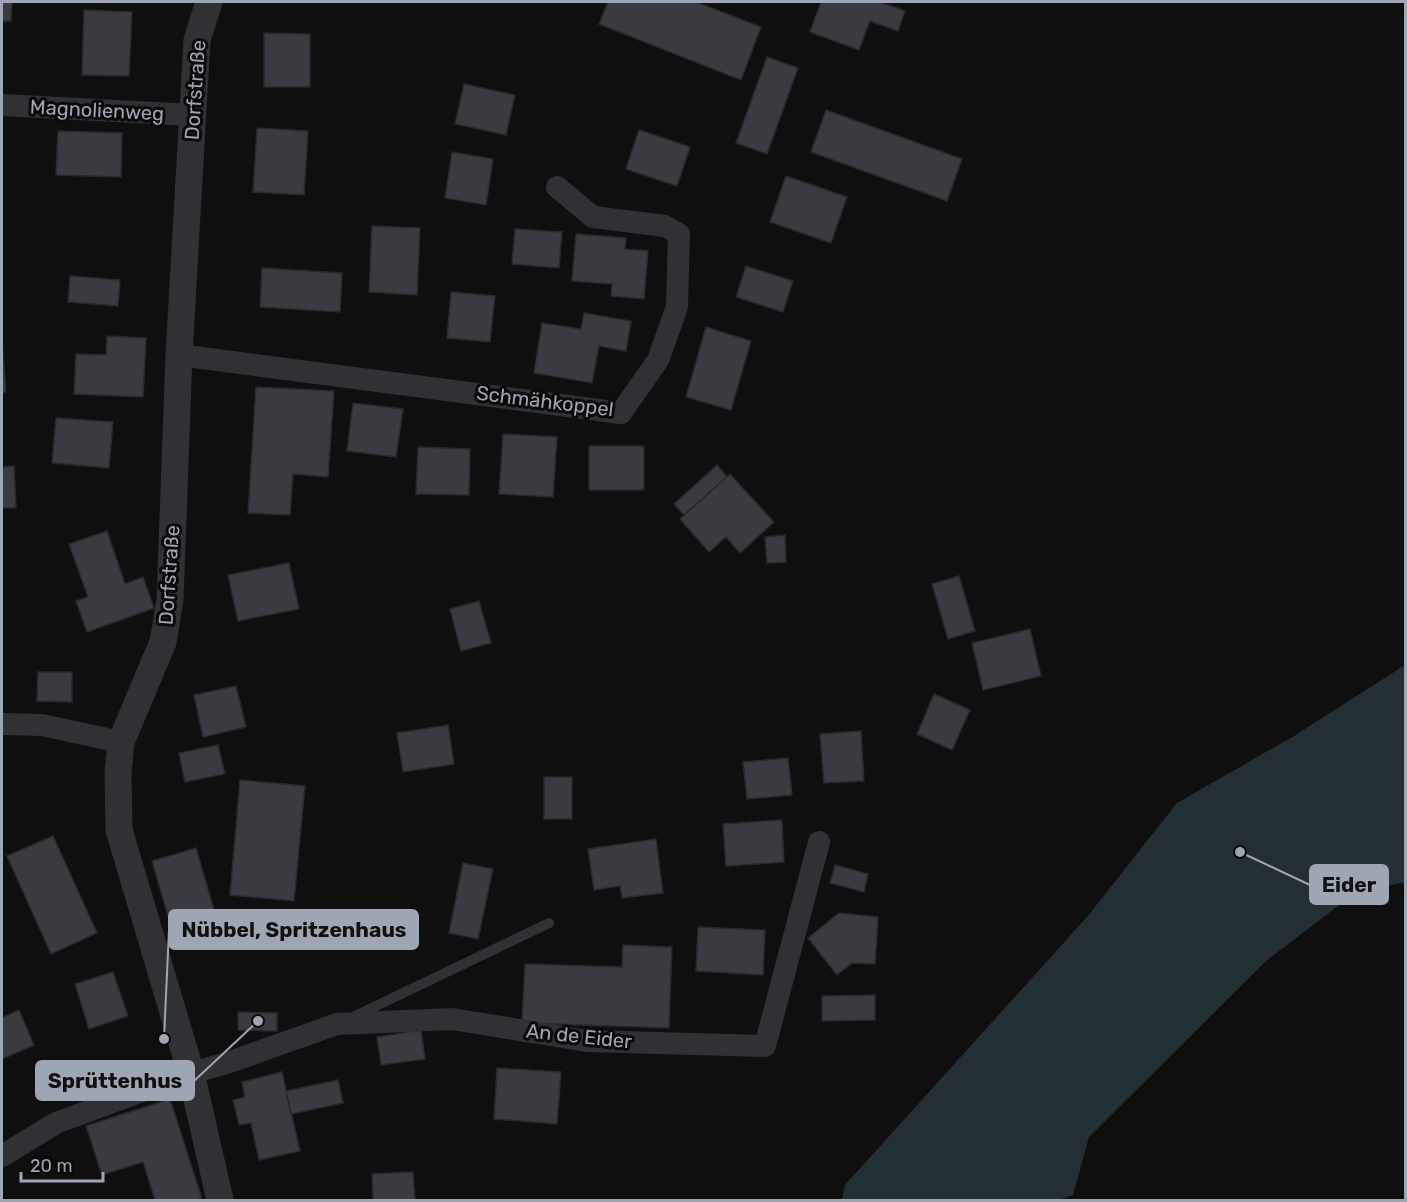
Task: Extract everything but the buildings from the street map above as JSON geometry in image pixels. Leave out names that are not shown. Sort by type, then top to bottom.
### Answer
[{"type":"street","name":"Dorfstraße","points":[[209,2],[197,40],[192,115],[179,355],[170,600],[163,642],[121,742],[118,773],[119,830],[191,1073],[220,1200]]},
{"type":"street","name":"Magnolienweg","points":[[2,105],[192,115]]},
{"type":"street","name":"Schmähkoppel","points":[[179,355],[621,413],[658,360],[677,307],[679,234],[665,226],[593,217],[557,187]]},
{"type":"street","points":[[2,724],[42,725],[121,742]]},
{"type":"street","name":"An de Eider","points":[[2,1156],[56,1123],[191,1073],[227,1063],[337,1024],[452,1019],[586,1041],[765,1046],[819,842]]},
{"type":"lane","points":[[337,1024],[549,923]]},
{"type":"shaded area","points":[[1405,665],[1405,882],[1355,893],[1266,961],[1089,1137],[1073,1195],[1058,1200],[842,1200],[845,1185],[1087,917],[1177,803],[1294,736]]},
{"type":"place","name":"Eider","points":[[1240,852]]},
{"type":"place","name":"Sprüttenhus","points":[[258,1021]]},
{"type":"place","name":"Nübbel, Spritzenhaus","points":[[164,1039]]}]
